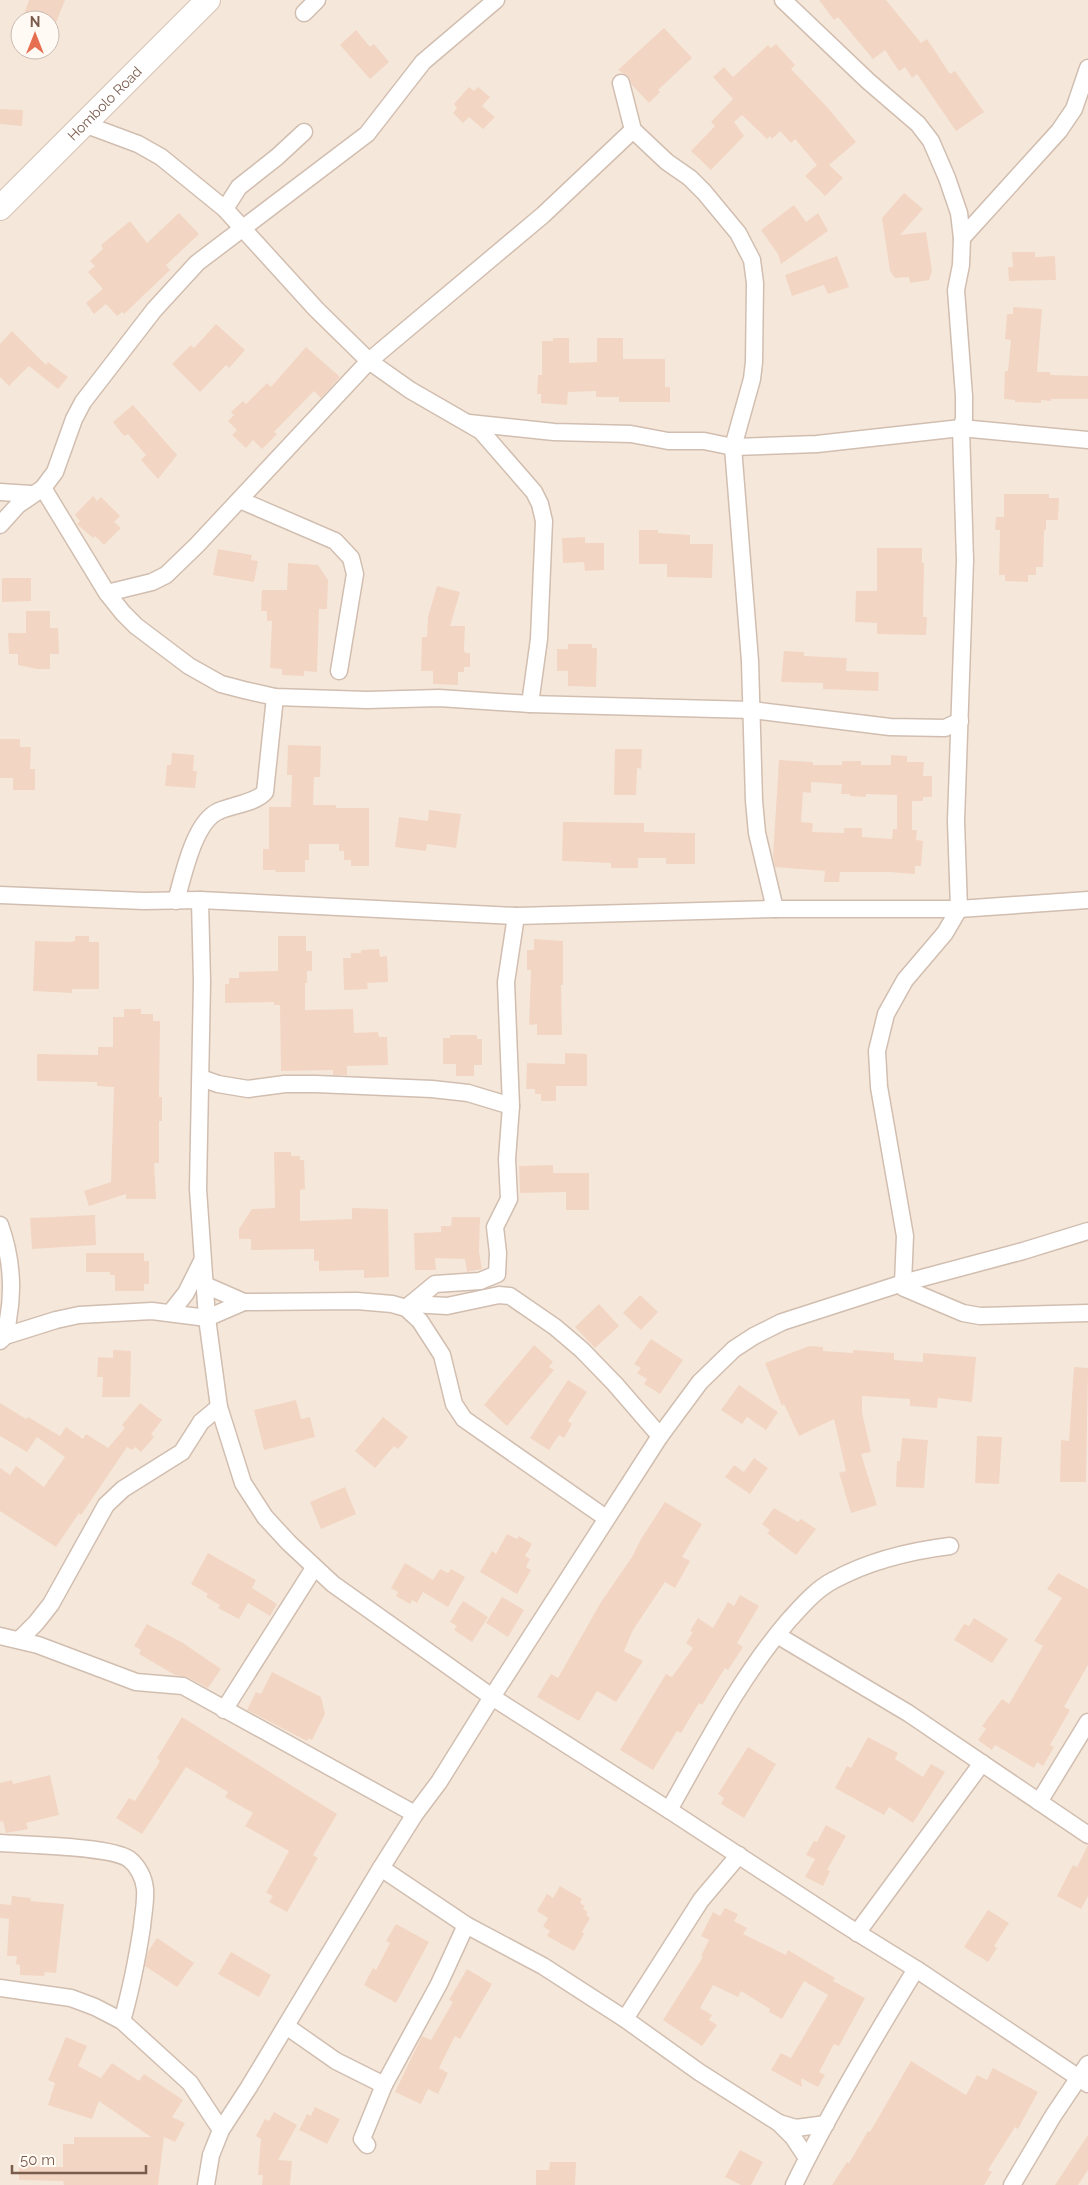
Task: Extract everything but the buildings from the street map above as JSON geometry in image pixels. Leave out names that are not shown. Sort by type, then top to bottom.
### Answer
[{"type":"street","name":"Hombolo Road","points":[[0,208],[208,0]]},
{"type":"street","points":[[304,14],[317,0]]},
{"type":"street","points":[[0,525],[55,472],[74,419],[83,402],[154,310],[197,264],[367,134],[423,62],[496,0]]},
{"type":"street","points":[[783,0],[868,81],[918,124],[931,141],[947,178],[959,213],[962,238],[961,265],[956,290],[964,396],[964,419],[960,428],[965,560],[956,821],[959,909],[945,933],[905,980],[886,1014],[876,1051],[879,1087],[905,1236],[903,1286]]},
{"type":"street","points":[[962,238],[1058,131],[1074,109],[1088,68]]},
{"type":"street","points":[[621,83],[634,130],[667,162],[690,178],[704,192],[738,233],[752,260],[755,283],[754,362],[752,380],[733,447],[752,710],[754,801],[757,833],[775,909]]},
{"type":"street","points":[[84,124],[138,144],[161,157],[225,209],[316,309],[369,361],[410,390],[481,431],[525,479],[540,504],[544,521],[539,639],[530,704]]},
{"type":"street","points":[[107,593],[152,582],[166,575],[240,500],[369,361],[543,215],[634,130]]},
{"type":"street","points":[[225,209],[239,187],[277,157],[304,132]]},
{"type":"street","points":[[467,423],[554,432],[631,434],[668,441],[704,441],[733,447],[817,444],[960,428],[1088,440]]},
{"type":"street","points":[[0,492],[37,491]]},
{"type":"street","points":[[37,491],[107,593],[136,626],[189,666],[222,684],[275,697],[367,700],[439,698],[530,704],[752,710],[890,727],[945,728],[960,721]]},
{"type":"street","points":[[240,500],[334,541],[351,558],[355,574],[339,671]]},
{"type":"street","points":[[176,900],[192,850],[207,821],[216,812],[264,794],[275,697]]},
{"type":"street","points":[[0,894],[200,900],[516,916],[775,909],[959,909],[1088,900]]},
{"type":"street","points":[[200,900],[202,982],[198,1189],[207,1318],[219,1407],[242,1483],[265,1517],[314,1568],[492,1697],[857,1933],[916,1969],[1084,2081]]},
{"type":"street","points":[[409,1306],[435,1284],[480,1281],[497,1274],[498,1254],[495,1227],[509,1199],[507,1159],[511,1106],[506,982],[516,916]]},
{"type":"street","points":[[201,1078],[218,1084],[248,1090],[285,1084],[432,1089],[468,1093],[511,1106]]},
{"type":"street","points":[[0,1225],[8,1252],[12,1280],[12,1302],[3,1339]]},
{"type":"street","points":[[206,2185],[211,2155],[222,2130],[381,1868],[415,1814],[439,1782],[606,1518],[660,1436],[700,1382],[734,1349],[754,1336],[782,1322],[1088,1231]]},
{"type":"street","points":[[171,1312],[186,1293],[202,1262]]},
{"type":"street","points":[[205,1285],[244,1302]]},
{"type":"street","points":[[903,1286],[971,1315],[1036,1316],[1088,1313]]},
{"type":"street","points":[[3,1339],[79,1314],[152,1311],[207,1318],[244,1302],[357,1301],[409,1306],[447,1306],[499,1295],[510,1296],[555,1327],[582,1350],[615,1384],[660,1436]]},
{"type":"street","points":[[409,1306],[446,1362],[454,1404],[464,1419],[606,1518]]},
{"type":"street","points":[[19,1640],[51,1604],[106,1505],[123,1489],[182,1452],[201,1422],[219,1407]]},
{"type":"street","points":[[669,1810],[749,1672],[776,1634],[809,1599],[832,1580],[891,1556],[950,1546]]},
{"type":"street","points":[[224,1710],[314,1568]]},
{"type":"street","points":[[776,1634],[908,1712],[1088,1835]]},
{"type":"street","points":[[0,1636],[56,1651],[136,1682],[183,1686],[415,1814]]},
{"type":"street","points":[[1039,1802],[1088,1722]]},
{"type":"street","points":[[857,1933],[982,1763]]},
{"type":"street","points":[[0,1843],[70,1847],[111,1853],[128,1858],[140,1873],[145,1888],[145,1903],[132,1987],[122,2021]]},
{"type":"street","points":[[625,2020],[701,1900],[739,1856]]},
{"type":"street","points":[[381,1868],[466,1925],[543,1966],[699,2072],[779,2123],[794,2137],[807,2158]]},
{"type":"street","points":[[367,2145],[362,2139],[384,2085],[439,1984],[466,1925]]},
{"type":"street","points":[[794,2185],[826,2124],[916,1969]]},
{"type":"street","points":[[0,1988],[71,1998],[122,2021],[190,2083],[222,2130]]},
{"type":"street","points":[[286,2026],[336,2061],[384,2085]]},
{"type":"street","points":[[1012,2185],[1053,2116],[1084,2081],[1088,2064]]},
{"type":"street","points":[[779,2123],[796,2128],[826,2124]]},
{"type":"shaded area","points":[[0,0],[1088,0],[1088,2185],[0,2185]]}]
